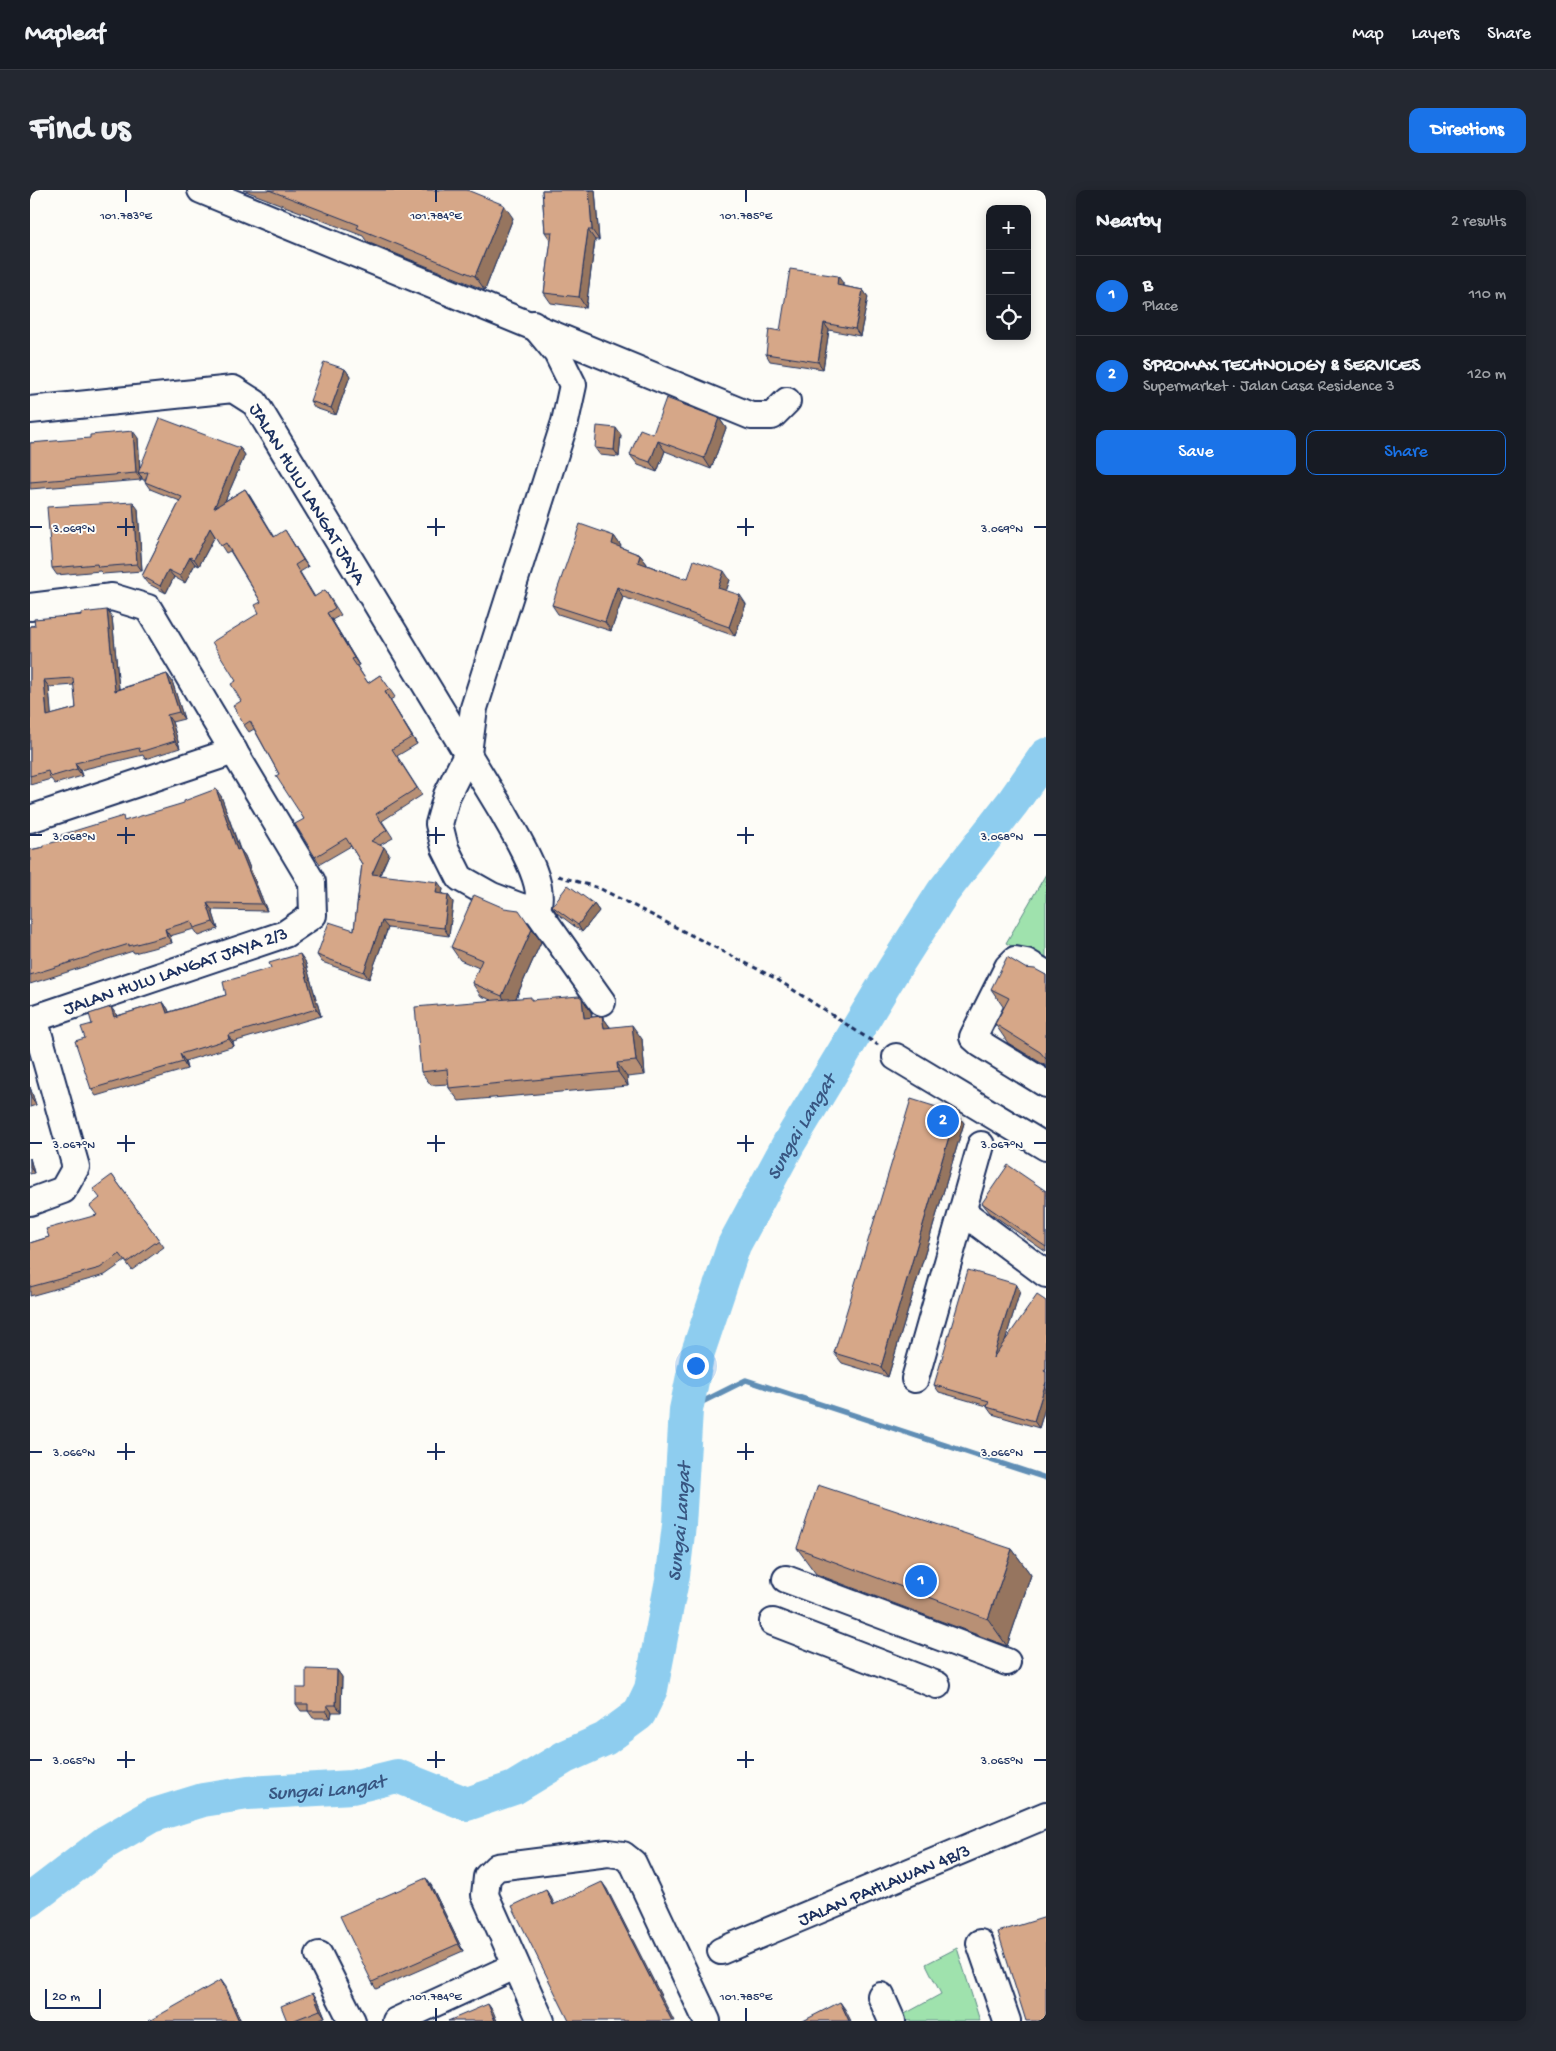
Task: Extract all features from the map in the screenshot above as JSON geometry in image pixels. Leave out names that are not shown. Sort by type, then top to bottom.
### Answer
[{"type":"street","points":[[201,190],[533,324],[751,416],[772,416],[786,401]]},
{"type":"street","points":[[533,324],[557,353],[573,385],[565,422],[474,708],[468,753],[447,795],[439,824],[445,848],[460,878],[492,896],[521,908],[536,909],[602,1002]]},
{"type":"street","name":"JALAN HULU LANGAT JAYA","points":[[30,410],[233,389],[255,403],[504,814],[531,868],[539,892],[536,909]]},
{"type":"street","points":[[30,607],[112,598],[148,608],[234,751],[30,819]]},
{"type":"street","name":"JALAN HULU LANGAT JAYA 2/3","points":[[32,1019],[285,934],[313,915],[312,882],[234,751]]},
{"type":"street","points":[[1046,974],[1026,962],[1015,960],[1008,967],[973,1037],[981,1044],[1046,1084]]},
{"type":"street","points":[[30,1202],[63,1190],[76,1167],[32,1019]]},
{"type":"street","points":[[896,1057],[1046,1147]]},
{"type":"street","points":[[915,1379],[981,1145]]},
{"type":"street","points":[[963,1212],[1046,1274]]},
{"type":"street","points":[[786,1580],[1007,1662]]},
{"type":"street","points":[[773,1622],[937,1685]]},
{"type":"street","name":"JALAN PAHLAWAN 4B/3","points":[[721,1951],[1046,1815]]},
{"type":"street","points":[[541,2021],[485,1895],[487,1878],[497,1867],[608,1853],[623,1855],[633,1863],[707,2021]]},
{"type":"street","points":[[980,1943],[1007,2021]]},
{"type":"street","points":[[320,1955],[352,2021]]},
{"type":"street","points":[[396,2021],[515,1966]]},
{"type":"street","points":[[881,1996],[892,2021]]},
{"type":"path","points":[[531,868],[599,888],[775,978],[896,1057]]},
{"type":"green space","points":[[1046,874],[1046,965],[1006,943]]},
{"type":"green space","points":[[957,1948],[980,2021],[903,2021],[901,2016],[941,1994],[926,1964]]},
{"type":"building","points":[[269,190],[467,190],[504,205],[475,276],[357,228],[359,225]]},
{"type":"building","points":[[542,190],[589,190],[592,230],[588,230],[579,297],[544,293],[552,232],[545,232]]},
{"type":"building","points":[[790,269],[838,276],[837,285],[863,290],[855,329],[824,323],[818,362],[766,354],[769,329],[780,331]]},
{"type":"building","points":[[324,362],[345,369],[331,408],[310,401]]},
{"type":"building","points":[[666,398],[719,418],[704,458],[658,441],[650,462],[630,455],[640,429],[653,434]]},
{"type":"building","points":[[160,418],[240,448],[214,508],[245,489],[274,537],[285,530],[303,560],[295,565],[314,597],[325,590],[335,608],[327,613],[354,658],[352,659],[368,683],[380,675],[390,689],[385,692],[412,737],[392,749],[417,788],[376,814],[387,830],[371,841],[384,847],[372,874],[438,882],[436,893],[448,895],[444,928],[382,921],[364,972],[317,955],[329,922],[354,930],[362,864],[346,838],[315,857],[295,824],[304,819],[276,776],[279,774],[250,721],[244,725],[233,706],[241,701],[231,684],[236,681],[212,642],[259,613],[255,605],[261,602],[226,543],[221,546],[210,528],[194,559],[190,557],[180,576],[168,570],[160,586],[142,576],[182,497],[145,482],[148,472],[138,473]]},
{"type":"building","points":[[597,426],[616,428],[614,450],[595,448]]},
{"type":"building","points":[[133,431],[136,473],[30,482],[30,443],[90,438],[90,435]]},
{"type":"building","points":[[133,502],[137,564],[98,567],[97,564],[52,568],[47,507]]},
{"type":"building","points":[[580,524],[614,536],[612,544],[640,555],[638,562],[685,579],[685,577],[688,578],[694,560],[724,571],[718,588],[740,595],[729,627],[617,587],[605,622],[552,605]]},
{"type":"building","points":[[107,610],[115,691],[167,674],[179,712],[167,715],[175,741],[140,752],[139,748],[75,763],[77,769],[50,777],[48,771],[30,776],[30,626],[35,626],[34,619],[81,615],[81,613]],"holes":[[[73,678],[76,708],[47,716],[44,680]]]},
{"type":"building","points":[[216,789],[237,850],[240,849],[262,904],[207,903],[213,922],[194,928],[191,921],[165,929],[167,936],[129,946],[129,944],[30,975],[30,850],[62,840],[61,835],[123,816],[124,821],[184,803],[184,801]]},
{"type":"building","points":[[568,885],[594,904],[578,925],[552,906]]},
{"type":"building","points":[[474,895],[504,908],[519,910],[532,929],[502,996],[472,983],[482,960],[451,947]]},
{"type":"building","points":[[300,954],[316,1009],[228,1035],[229,1039],[180,1054],[183,1062],[91,1089],[75,1041],[85,1038],[81,1027],[92,1024],[89,1014],[111,1007],[114,1017],[163,1002],[167,1013],[226,995],[223,982],[271,968],[269,963]]},
{"type":"building","points":[[1007,957],[1025,968],[1035,969],[1046,975],[1046,1059],[1040,1052],[995,1024],[1009,998],[991,989]]},
{"type":"building","points":[[579,996],[582,998],[584,1018],[602,1016],[604,1028],[632,1025],[636,1061],[617,1063],[618,1072],[449,1088],[447,1069],[421,1072],[415,1007],[531,997],[531,1000]]},
{"type":"building","points":[[911,1099],[956,1113],[881,1367],[834,1353]]},
{"type":"building","points":[[1008,1165],[1046,1191],[1046,1247],[982,1203]]},
{"type":"building","points":[[112,1175],[159,1240],[127,1263],[120,1254],[100,1268],[30,1287],[30,1243],[49,1237],[46,1229],[97,1215],[90,1206],[100,1198],[93,1189]]},
{"type":"building","points":[[968,1270],[1016,1284],[993,1358],[1037,1295],[1046,1301],[1046,1368],[1044,1371],[1046,1372],[1046,1382],[1034,1421],[987,1407],[989,1401],[934,1385]]},
{"type":"building","points":[[818,1485],[1012,1549],[988,1619],[797,1548]]},
{"type":"building","points":[[306,1669],[337,1670],[336,1705],[327,1705],[326,1711],[308,1711],[308,1704],[296,1704],[296,1688],[306,1688]]},
{"type":"building","points":[[426,1878],[458,1944],[372,1982],[340,1916]]},
{"type":"building","points":[[602,1882],[672,2021],[569,2021],[512,1906],[546,1890],[553,1905]]},
{"type":"building","points":[[1046,1917],[1046,2021],[1026,2021],[998,1932]]},
{"type":"building","points":[[221,1980],[239,2021],[149,2021]]},
{"type":"building","points":[[313,1993],[320,2010],[292,2021],[287,2021],[281,2006]]},
{"type":"building","points":[[840,2002],[849,2021],[803,2021]]},
{"type":"building","points":[[488,2004],[495,2021],[448,2021]]},
{"type":"waterway","name":"Sungai Langat","points":[[30,1900],[106,1842],[151,1816],[203,1800],[248,1793],[352,1787],[397,1776],[467,1804],[514,1788],[565,1757],[605,1739],[639,1714],[651,1689],[673,1575],[679,1525],[686,1410],[698,1352],[734,1245],[789,1143],[892,972],[943,892],[1013,802],[1046,755]]},
{"type":"waterway","points":[[686,1410],[746,1380],[1046,1478]]},
{"type":"place","name":"SPROMAX TECHNOLOGY & SERVICES","points":[[943,1121]]},
{"type":"place","name":"B","points":[[921,1581]]}]
